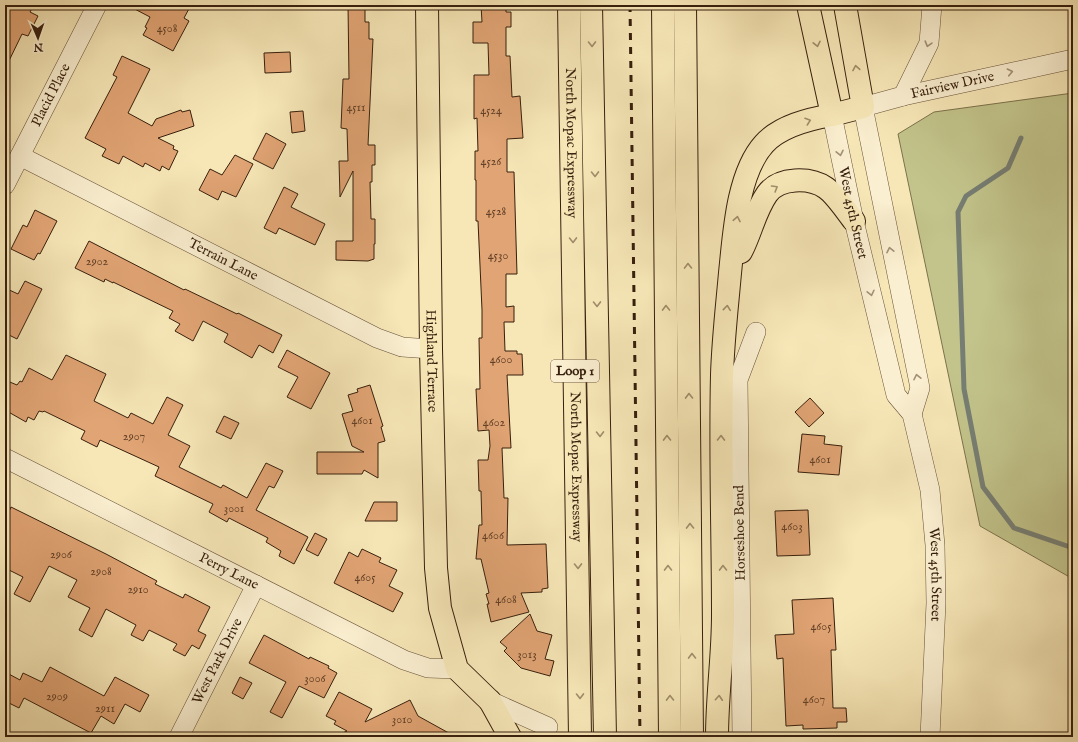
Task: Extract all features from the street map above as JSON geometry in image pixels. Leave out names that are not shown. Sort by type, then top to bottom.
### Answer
[{"type":"main road","name":"Highland Terrace","points":[[427,5],[431,349],[436,568],[440,608],[457,669]]},
{"type":"main road","name":"North Mopac Expressway","points":[[569,5],[580,737]]},
{"type":"main road","points":[[591,5],[605,737]]},
{"type":"main road","points":[[662,5],[670,737]]},
{"type":"main road","points":[[685,5],[692,737]]},
{"type":"main road","name":"West 45th Street","points":[[808,5],[832,115]]},
{"type":"main road","name":"West 45th Street","points":[[845,5],[863,107]]},
{"type":"main road","name":"Fairview Drive","points":[[716,737],[723,618],[721,441],[722,373],[732,244],[745,184],[751,166],[764,144],[783,130],[810,119],[863,107]]},
{"type":"main road","points":[[731,271],[744,246],[756,213],[768,192],[785,182],[802,179],[827,188],[854,221]]},
{"type":"main road","points":[[457,669],[490,701],[510,737]]},
{"type":"street","name":"Placid Place","points":[[5,185],[97,5]]},
{"type":"street","points":[[903,96],[929,43],[932,5]]},
{"type":"street","name":"Fairview Drive","points":[[863,107],[903,96],[1073,58]]},
{"type":"street","name":"West 45th Street","points":[[863,107],[883,214],[920,388],[912,414]]},
{"type":"street","name":"West 45th Street","points":[[832,115],[854,221],[896,395],[912,414],[930,490],[935,545],[936,603],[930,737]]},
{"type":"street","name":"Terrain Lane","points":[[20,156],[377,338],[402,347],[431,349]]},
{"type":"street","name":"Horseshoe Bend","points":[[742,737],[738,380],[756,332]]},
{"type":"street","name":"Perry Lane","points":[[5,458],[404,660],[428,668],[457,669]]},
{"type":"street","name":"West Park Drive","points":[[180,735],[256,584]]},
{"type":"street","points":[[490,701],[548,727]]},
{"type":"green space","points":[[1073,93],[1073,579],[980,526],[898,134],[934,112]]},
{"type":"building","points":[[5,5],[34,5],[30,12],[38,16],[28,36],[22,34],[5,69]]},
{"type":"building","points":[[127,5],[191,5],[184,18],[189,21],[173,51],[143,35],[150,17]]},
{"type":"building","points":[[348,5],[365,5],[365,22],[369,22],[369,39],[373,39],[368,145],[375,145],[375,165],[372,165],[372,182],[370,182],[371,219],[375,219],[375,244],[374,259],[368,261],[336,260],[336,241],[353,241],[353,171],[340,197],[339,161],[348,161],[347,129],[341,128],[343,79],[349,79]]},
{"type":"building","points":[[481,5],[506,5],[506,12],[511,12],[511,27],[506,27],[506,56],[510,56],[512,97],[520,96],[523,138],[507,139],[507,172],[514,172],[517,274],[506,274],[506,307],[514,306],[514,322],[504,322],[505,351],[517,351],[517,354],[522,354],[523,375],[507,375],[511,448],[502,448],[504,498],[508,498],[507,545],[546,544],[548,588],[542,589],[542,592],[521,593],[529,612],[491,622],[486,594],[489,593],[481,559],[476,559],[479,525],[482,525],[478,460],[488,460],[490,446],[489,430],[478,431],[476,389],[480,389],[479,338],[482,338],[482,310],[478,221],[476,221],[475,151],[478,151],[477,118],[474,119],[474,75],[489,75],[488,43],[473,43],[473,22],[482,22]]},
{"type":"building","points":[[290,52],[291,72],[265,73],[264,53]]},
{"type":"building","points":[[122,56],[150,69],[128,113],[152,126],[156,119],[181,110],[182,112],[190,110],[194,126],[158,138],[174,146],[173,149],[178,151],[169,170],[162,166],[160,171],[145,163],[143,167],[123,156],[119,164],[102,156],[106,149],[85,138],[117,77],[113,75]]},
{"type":"building","points":[[303,111],[305,131],[292,133],[290,112]]},
{"type":"building","points":[[266,133],[286,144],[273,169],[253,159]]},
{"type":"building","points":[[235,155],[253,164],[236,197],[222,191],[218,200],[199,190],[210,169],[222,175]]},
{"type":"building","points":[[284,187],[298,194],[291,207],[325,224],[315,245],[279,228],[276,234],[264,228]]},
{"type":"building","points":[[35,210],[57,221],[40,254],[38,253],[34,260],[11,249],[23,225],[27,227]]},
{"type":"building","points":[[89,241],[184,290],[185,289],[237,314],[238,313],[282,335],[273,353],[259,345],[252,358],[224,342],[228,334],[203,321],[193,341],[175,331],[180,324],[169,318],[173,311],[113,282],[105,279],[104,282],[75,268]]},
{"type":"building","points":[[25,281],[42,289],[17,339],[5,333],[5,288],[18,294]]},
{"type":"building","points":[[287,350],[330,373],[311,409],[287,397],[298,377],[278,367]]},
{"type":"building","points":[[66,355],[106,374],[94,401],[128,418],[131,413],[153,424],[167,397],[183,405],[168,435],[190,446],[179,467],[221,488],[223,485],[247,498],[266,463],[283,471],[274,488],[269,486],[256,510],[308,537],[294,564],[279,556],[281,551],[266,542],[268,538],[229,518],[227,522],[209,512],[213,504],[155,476],[159,467],[100,440],[97,447],[81,439],[85,431],[44,411],[39,411],[34,420],[28,417],[26,422],[5,410],[5,380],[17,385],[20,381],[22,382],[29,368],[52,380]]},
{"type":"building","points":[[370,385],[383,426],[381,427],[385,441],[378,443],[378,478],[364,470],[362,474],[317,474],[317,452],[364,452],[352,446],[342,414],[353,411],[348,395],[358,392],[357,389]]},
{"type":"building","points":[[810,398],[824,413],[809,427],[795,412]]},
{"type":"building","points":[[224,416],[239,423],[231,439],[216,432]]},
{"type":"building","points":[[802,434],[825,436],[824,444],[842,446],[839,475],[798,472]]},
{"type":"building","points":[[374,502],[397,502],[397,521],[365,521]]},
{"type":"building","points":[[11,507],[157,581],[155,584],[183,598],[185,594],[210,607],[198,631],[206,635],[199,649],[192,645],[185,656],[173,650],[177,644],[149,630],[143,641],[131,635],[136,625],[106,609],[92,637],[79,630],[90,608],[68,597],[77,580],[49,566],[30,602],[14,594],[23,577],[5,568],[5,520]]},
{"type":"building","points":[[808,510],[810,555],[777,556],[775,511]]},
{"type":"building","points":[[315,533],[327,539],[318,556],[306,550]]},
{"type":"building","points":[[362,549],[381,558],[379,562],[397,570],[389,586],[403,593],[393,612],[334,583],[349,552],[358,557]]},
{"type":"building","points":[[833,598],[836,650],[831,650],[833,708],[846,708],[847,722],[837,722],[837,728],[803,729],[803,725],[786,726],[783,658],[777,659],[775,635],[794,634],[792,600]]},
{"type":"building","points":[[530,614],[537,631],[552,635],[545,659],[554,661],[550,676],[521,668],[504,651],[507,648],[500,642]]},
{"type":"building","points":[[264,635],[309,659],[310,657],[329,666],[328,668],[337,673],[324,698],[299,686],[282,718],[270,712],[286,682],[249,663]]},
{"type":"building","points":[[50,667],[104,696],[115,677],[149,695],[140,712],[125,704],[114,724],[101,716],[91,733],[24,698],[19,708],[5,701],[5,672],[20,680],[23,673],[42,682]]},
{"type":"building","points":[[240,677],[252,683],[243,699],[232,693]]},
{"type":"building","points":[[339,692],[372,709],[365,722],[410,700],[418,716],[456,737],[334,737],[347,731],[334,724],[336,721],[326,716]]},
{"type":"waterway","points":[[1021,138],[1008,168],[966,196],[958,212],[964,389],[983,487],[1014,528],[1073,548]]},
{"type":"railway","points":[[630,5],[640,737]]}]
